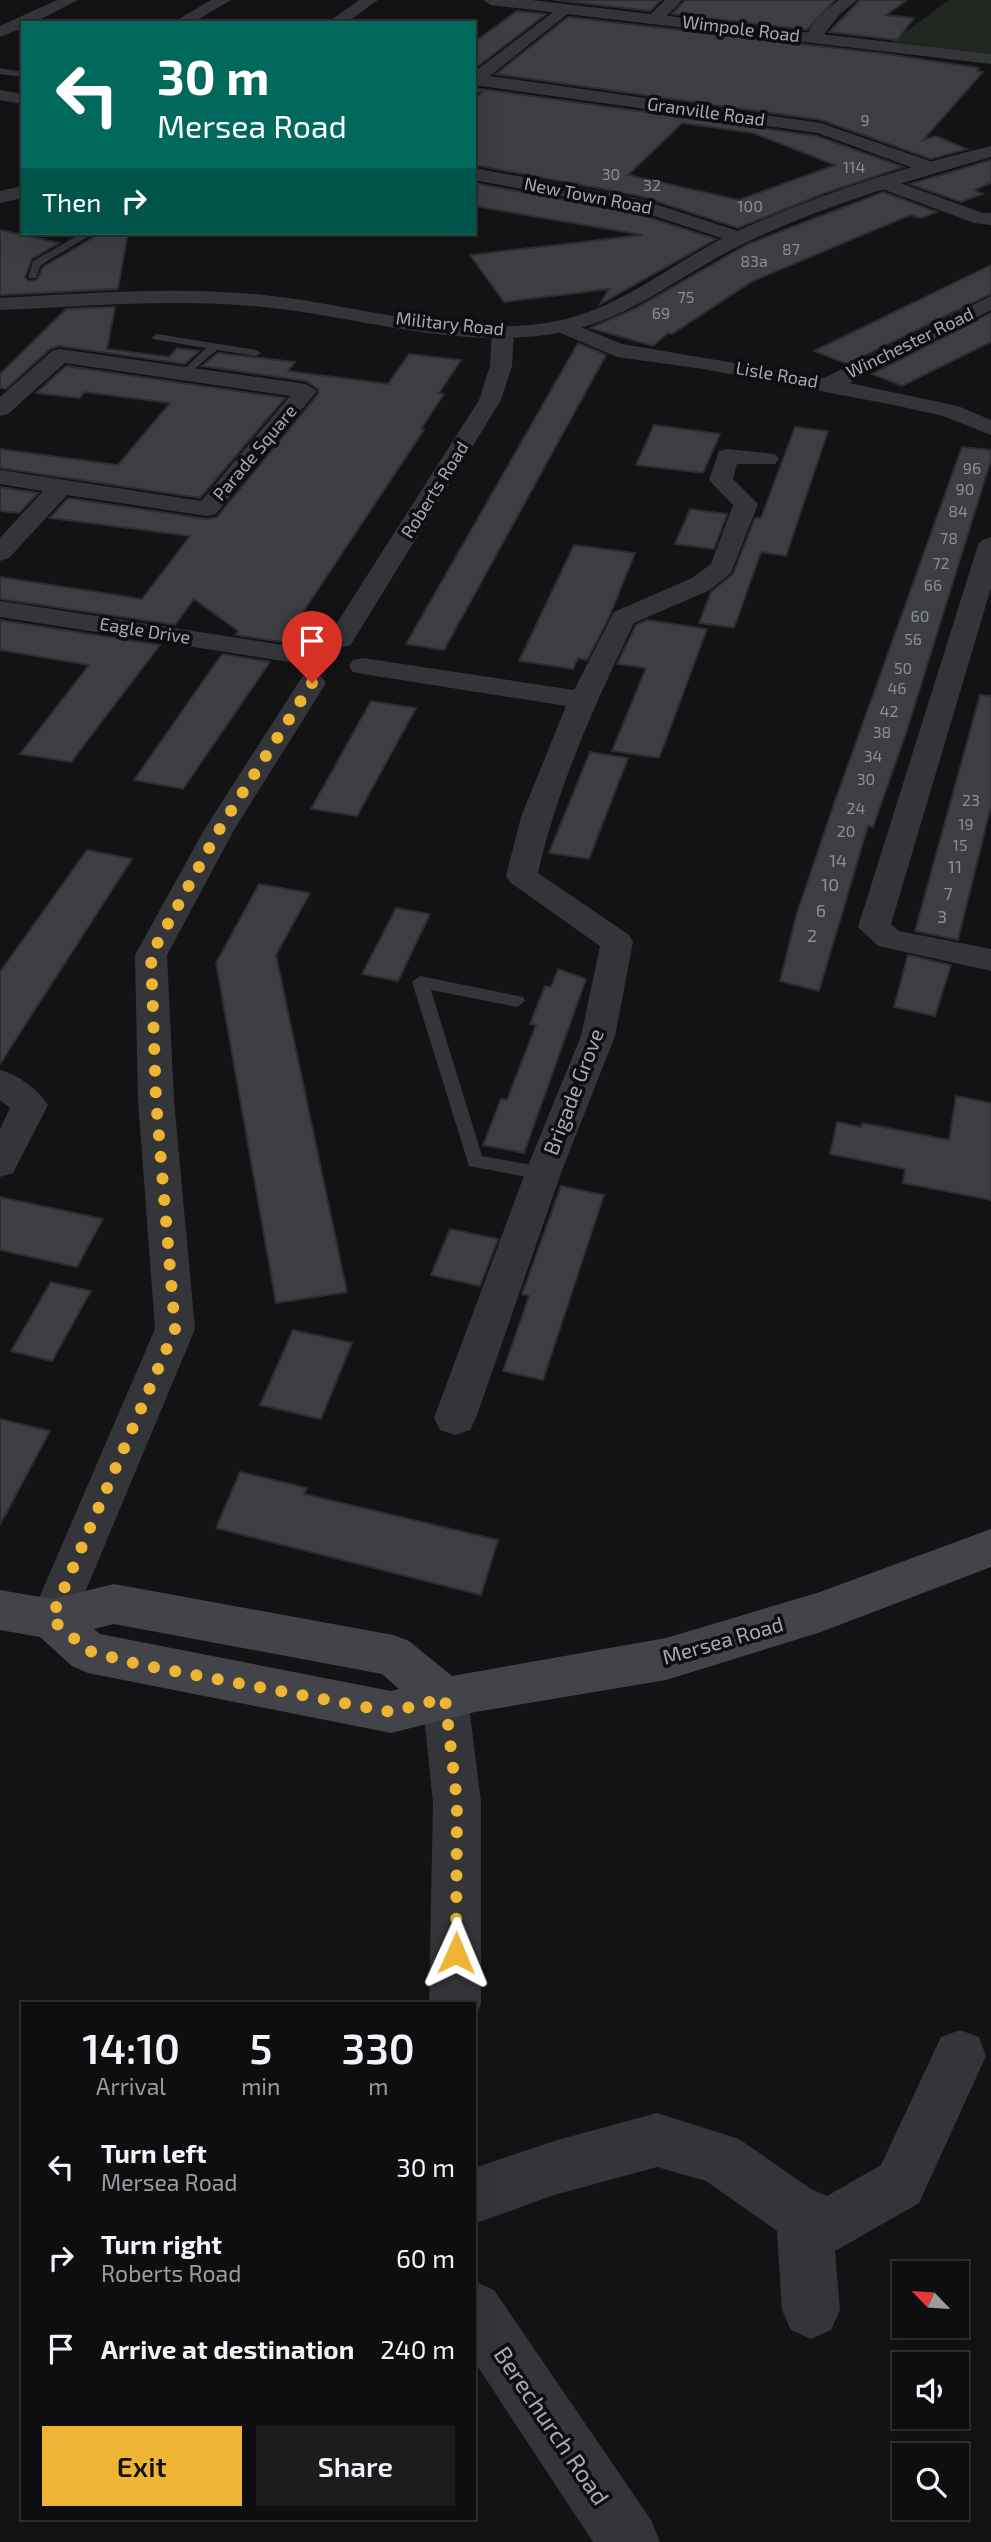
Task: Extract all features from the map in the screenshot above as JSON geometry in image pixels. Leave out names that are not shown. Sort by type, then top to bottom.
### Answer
[{"type":"main road","name":"Mersea Road","points":[[51,1619],[89,1651],[137,1664],[391,1712],[445,1698],[692,1652],[821,1612],[991,1548]]},
{"type":"main road","points":[[0,1610],[51,1619]]},
{"type":"street","points":[[24,21],[70,0]]},
{"type":"street","points":[[184,21],[223,0]]},
{"type":"street","points":[[338,21],[370,0]]},
{"type":"street","points":[[655,19],[674,0]]},
{"type":"street","points":[[813,38],[833,12],[849,0]]},
{"type":"street","name":"Wimpole Road","points":[[500,1],[991,59]]},
{"type":"street","points":[[476,78],[564,9]]},
{"type":"street","points":[[0,32],[21,22]]},
{"type":"street","name":"Granville Road","points":[[476,79],[821,128],[931,168]]},
{"type":"street","points":[[0,96],[21,99]]},
{"type":"street","name":"Military Road","points":[[0,304],[231,298],[443,326],[503,331],[564,326],[634,299],[698,258],[740,238],[884,183],[991,151]]},
{"type":"street","name":"New Town Road","points":[[476,174],[640,205],[740,238]]},
{"type":"street","points":[[884,183],[981,219],[991,219]]},
{"type":"street","points":[[0,197],[21,192]]},
{"type":"street","name":"Winchester Road","points":[[829,384],[991,302]]},
{"type":"street","points":[[948,325],[980,334]]},
{"type":"street","name":"Lisle Road","points":[[564,326],[617,350],[829,384],[950,411],[991,428]]},
{"type":"street","name":"Roberts Road","points":[[340,640],[490,400],[502,372],[505,352],[503,331]]},
{"type":"street","name":"Parade Square","points":[[0,477],[207,509],[306,391],[60,356],[4,400]]},
{"type":"street","points":[[363,666],[354,644],[340,640],[314,642],[290,654],[287,661],[293,673],[301,680],[312,683],[337,680],[363,666],[583,700],[622,618],[702,584],[722,568],[746,504],[721,480],[727,456],[767,459]]},
{"type":"street","points":[[0,553],[61,486]]},
{"type":"street","points":[[991,545],[874,927],[889,939],[991,960]]},
{"type":"street","name":"Eagle Drive","points":[[0,609],[290,654]]},
{"type":"street","points":[[51,1619],[175,1329],[156,1100],[151,955],[219,830],[312,683]]},
{"type":"street","name":"Brigade Grove","points":[[455,1418],[542,1173],[598,1035],[617,942],[522,876],[536,817],[583,700]]},
{"type":"street","points":[[0,1082],[30,1105],[0,1164]]},
{"type":"street","points":[[445,1698],[457,1802],[455,2002]]},
{"type":"street","points":[[476,2195],[554,2168],[657,2140],[720,2158],[804,2214],[830,2225],[900,2184],[960,2056]]},
{"type":"street","points":[[804,2214],[811,2309]]},
{"type":"street","name":"Berechurch Road","points":[[476,2313],[629,2542]]},
{"type":"lane","points":[[0,71],[21,75]]},
{"type":"lane","points":[[32,276],[37,262],[85,235]]},
{"type":"lane","points":[[157,337],[257,353]]},
{"type":"lane","points":[[186,374],[215,346]]},
{"type":"lane","points":[[517,1001],[420,982],[475,1161],[542,1173]]},
{"type":"shaded area","points":[[949,0],[991,0],[991,54],[892,42]]},
{"type":"building","points":[[554,0],[661,0],[650,11]]},
{"type":"building","points":[[685,0],[835,0],[807,30],[672,14]]},
{"type":"building","points":[[860,0],[907,0],[886,15],[914,18],[897,40],[829,32]]},
{"type":"building","points":[[517,11],[546,14],[476,67],[476,41]]},
{"type":"building","points":[[568,17],[887,54],[979,68],[977,71],[983,72],[923,140],[936,136],[967,149],[931,159],[821,120],[496,74]]},
{"type":"building","points":[[476,88],[817,136],[903,167],[825,193],[738,228],[640,196],[476,165],[476,97],[483,92],[476,91]],"holes":[[[682,123],[753,133],[835,165],[739,200],[628,175]]]},
{"type":"building","points":[[991,160],[991,183],[974,190],[983,194],[961,202],[910,184]]},
{"type":"building","points":[[476,183],[635,213],[716,239],[600,304],[609,289],[504,302],[470,255],[642,235],[476,206]]},
{"type":"building","points":[[883,192],[937,212],[921,218],[910,215],[753,281],[672,334],[668,333],[653,346],[590,328],[636,308],[748,244]]},
{"type":"building","points":[[0,230],[59,243],[32,259],[25,277],[28,281],[37,280],[43,267],[98,235],[128,235],[118,289],[0,295]]},
{"type":"building","points":[[991,265],[991,294],[847,364],[814,351]]},
{"type":"building","points":[[115,307],[107,349],[169,357],[177,348],[199,351],[185,364],[59,346],[50,349],[6,389],[0,388],[0,374],[66,309]]},
{"type":"building","points":[[991,313],[991,342],[902,386],[872,374]]},
{"type":"building","points":[[578,343],[606,355],[444,650],[406,644]]},
{"type":"building","points":[[218,353],[295,362],[288,371],[388,384],[409,354],[461,360],[439,393],[444,394],[421,429],[424,430],[283,642],[236,635],[238,631],[194,599],[175,625],[0,599],[0,577],[142,599],[190,536],[50,518],[68,498],[207,519],[217,517],[319,393],[318,389],[306,381],[202,366]]},
{"type":"building","points":[[66,366],[285,398],[200,498],[0,468],[0,449],[118,465],[170,403],[85,392],[79,398],[36,393]]},
{"type":"building","points":[[654,425],[720,434],[703,473],[636,465]]},
{"type":"building","points":[[795,427],[828,431],[786,556],[761,552],[734,628],[699,623],[711,592],[733,574],[755,518],[761,518]]},
{"type":"building","points":[[962,447],[991,450],[991,460],[906,733],[873,827],[868,826],[819,991],[780,981],[796,916],[835,801]]},
{"type":"building","points":[[0,487],[38,493],[19,513],[0,511]]},
{"type":"building","points":[[690,509],[727,514],[714,549],[675,544]]},
{"type":"building","points":[[574,545],[635,553],[610,615],[587,660],[578,658],[573,669],[519,661]]},
{"type":"building","points":[[0,620],[160,645],[71,762],[20,754],[89,665],[0,650]]},
{"type":"building","points":[[647,620],[707,629],[659,758],[612,751],[646,668],[617,664],[636,625]]},
{"type":"building","points":[[222,654],[270,662],[183,789],[134,780]]},
{"type":"building","points":[[980,695],[991,696],[991,806],[958,940],[915,931]]},
{"type":"building","points":[[371,701],[416,708],[357,816],[311,809]]},
{"type":"building","points":[[590,752],[628,758],[589,859],[549,853]]},
{"type":"building","points":[[87,850],[132,859],[0,1064],[0,972]]},
{"type":"building","points":[[259,884],[310,893],[276,955],[347,1292],[276,1303],[216,963]]},
{"type":"building","points":[[396,908],[430,914],[398,981],[362,974]]},
{"type":"building","points":[[908,955],[951,965],[935,1016],[894,1007]]},
{"type":"building","points":[[558,969],[586,979],[524,1153],[483,1145],[501,1099],[507,1100],[536,1025],[530,1024],[545,986],[551,987]]},
{"type":"building","points":[[956,1096],[991,1103],[991,1200],[903,1183],[905,1169],[830,1154],[837,1122],[861,1127],[862,1123],[949,1140]]},
{"type":"building","points":[[561,1186],[604,1195],[543,1380],[503,1371],[529,1296],[522,1294]]},
{"type":"building","points":[[0,1197],[103,1219],[77,1267],[0,1250]]},
{"type":"building","points":[[450,1229],[498,1239],[480,1286],[431,1275]]},
{"type":"building","points":[[51,1282],[91,1291],[52,1361],[11,1351]]},
{"type":"building","points":[[293,1330],[352,1343],[321,1419],[260,1405]]},
{"type":"building","points":[[0,1419],[50,1431],[0,1525]]},
{"type":"building","points":[[240,1472],[307,1488],[304,1494],[498,1540],[481,1595],[216,1528]]},
{"type":"route","points":[[312,683],[203,857],[151,955],[156,1100],[175,1329],[51,1619],[89,1651],[137,1664],[391,1712],[445,1698],[457,1802],[456,1953]]}]
